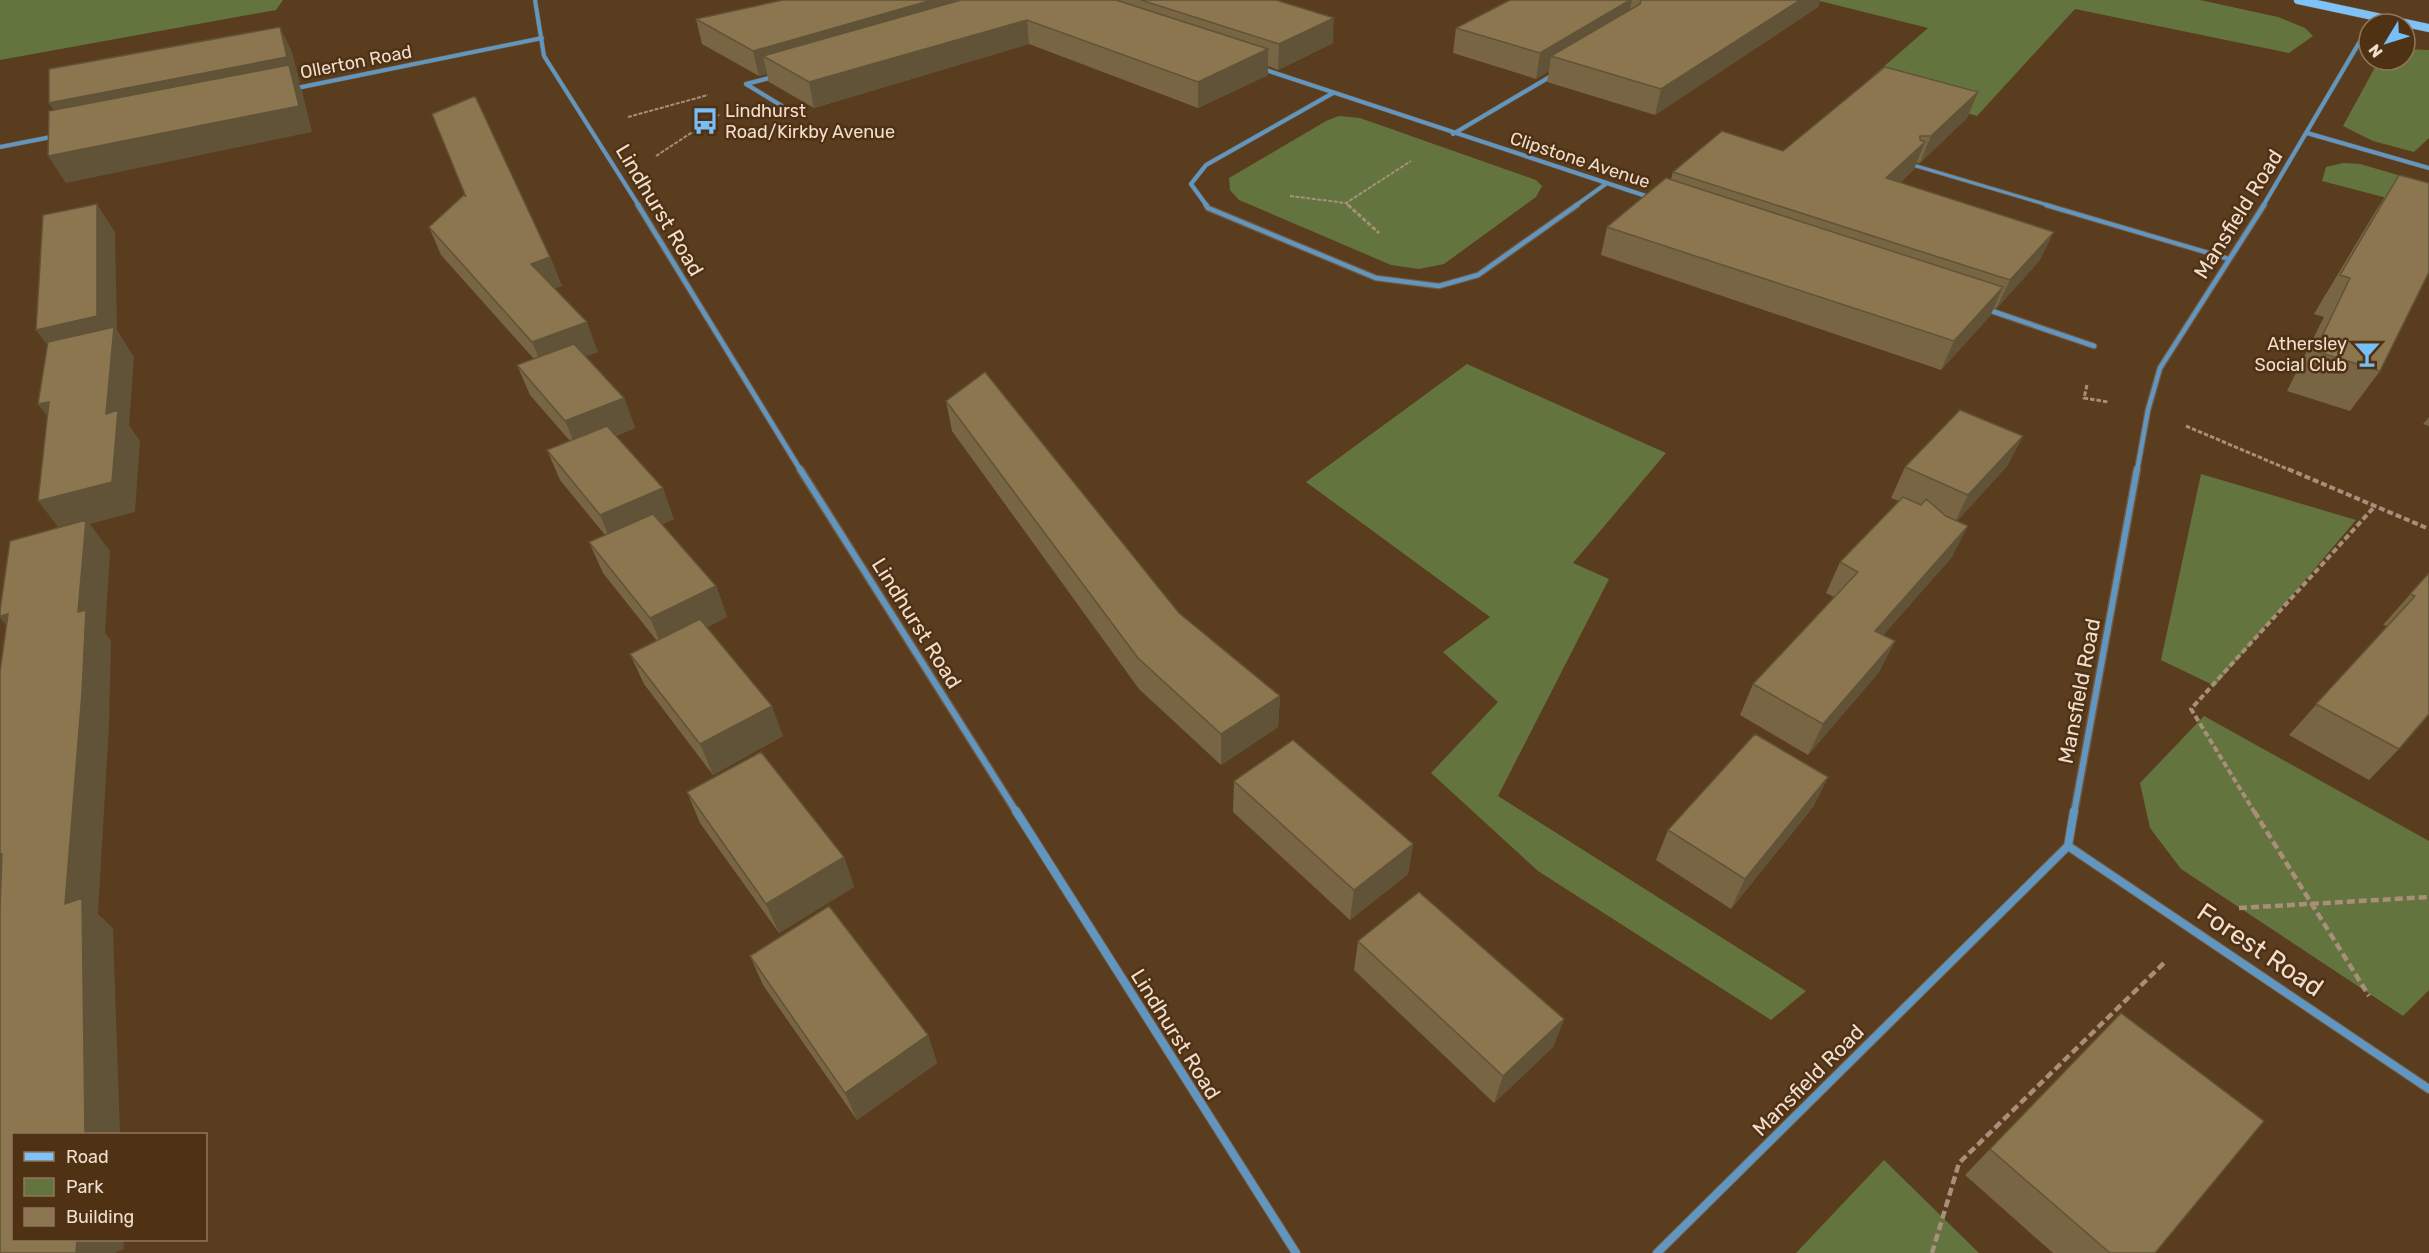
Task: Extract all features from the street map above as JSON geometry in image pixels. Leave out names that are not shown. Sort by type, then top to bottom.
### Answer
[{"type":"main road","points":[[2298,0],[2357,12]]},
{"type":"street","name":"Lindhurst Road","points":[[535,0],[544,56],[591,127],[744,381],[1296,1253]]},
{"type":"street","name":"Ollerton Road","points":[[288,89],[542,38]]},
{"type":"street","name":"Mansfield Road","points":[[1657,1253],[2068,846],[2148,410],[2160,368],[2229,260],[2357,47]]},
{"type":"street","name":"Clipstone Avenue","points":[[1256,67],[1663,202]]},
{"type":"street","points":[[1453,134],[1557,72]]},
{"type":"street","points":[[746,84],[781,74]]},
{"type":"street","points":[[746,84],[782,106]]},
{"type":"street","points":[[1333,93],[1206,165],[1191,184],[1208,208],[1376,278],[1439,286],[1478,274],[1607,183]]},
{"type":"street","points":[[2307,133],[2429,168]]},
{"type":"street","points":[[0,148],[58,136]]},
{"type":"street","points":[[1981,308],[2094,346]]},
{"type":"street","name":"Forest Road","points":[[2068,846],[2429,1089]]},
{"type":"lane","points":[[1913,165],[2229,260]]},
{"type":"path","points":[[591,127],[746,84]]},
{"type":"path","points":[[623,179],[731,106],[764,95]]},
{"type":"path","points":[[1280,195],[1346,203],[1453,134]]},
{"type":"path","points":[[2094,346],[2084,398],[2148,410],[2429,529]]},
{"type":"path","points":[[2374,1005],[2191,709],[2375,506]]},
{"type":"path","points":[[1932,1253],[1959,1163],[2217,909],[2429,897]]},
{"type":"green space","points":[[0,0],[283,0],[276,10],[0,60]]},
{"type":"green space","points":[[1816,0],[2200,0],[2278,17],[2305,28],[2313,36],[2289,53],[2075,9],[1977,116],[1865,83],[1928,28]]},
{"type":"green space","points":[[2417,50],[2429,50],[2429,138],[2414,152],[2373,141],[2343,126],[2372,72],[2417,72]]},
{"type":"green space","points":[[1339,116],[1360,118],[1536,180],[1542,186],[1536,197],[1444,264],[1419,269],[1391,265],[1239,200],[1230,190],[1229,178],[1326,121]]},
{"type":"green space","points":[[2343,163],[2360,164],[2429,184],[2429,209],[2322,181],[2326,167]]},
{"type":"green space","points":[[1467,364],[1666,453],[1573,563],[1609,579],[1498,796],[1806,991],[1771,1020],[1538,871],[1431,773],[1498,702],[1443,652],[1490,617],[1306,482]]},
{"type":"green space","points":[[2201,474],[2356,520],[2215,686],[2161,660]]},
{"type":"green space","points":[[2204,716],[2429,841],[2429,990],[2403,1016],[2181,869],[2150,828],[2140,783]]},
{"type":"green space","points":[[1884,1160],[1979,1253],[1796,1253]]},
{"type":"building","points":[[783,0],[932,0],[753,51],[696,19]]},
{"type":"building","points":[[961,0],[1116,0],[1268,49],[1198,82],[1027,20],[809,82],[763,56]]},
{"type":"building","points":[[1141,0],[1276,0],[1334,18],[1279,44]]},
{"type":"building","points":[[1510,0],[1630,0],[1540,53],[1456,28]]},
{"type":"building","points":[[1641,0],[1800,0],[1661,89],[1551,56],[1640,4]]},
{"type":"building","points":[[280,27],[287,57],[49,103],[49,69]]},
{"type":"building","points":[[289,65],[299,106],[48,156],[49,111]]},
{"type":"building","points":[[1885,67],[1978,92],[1931,136],[1920,136],[1920,140],[1925,142],[1886,178],[2054,232],[2010,280],[1673,172],[1722,131],[1783,151]]},
{"type":"building","points":[[475,96],[550,257],[531,264],[587,322],[532,342],[429,227],[464,195],[466,197],[432,114]]},
{"type":"building","points":[[2399,175],[2429,183],[2429,272],[2380,371],[2315,351],[2350,278],[2340,275]]},
{"type":"building","points":[[1666,178],[2003,287],[1954,341],[1607,227]]},
{"type":"building","points":[[97,204],[97,316],[36,330],[43,215]]},
{"type":"building","points":[[114,327],[106,414],[118,410],[112,482],[38,501],[49,402],[38,404],[48,342]]},
{"type":"building","points":[[574,344],[624,398],[565,421],[517,365]]},
{"type":"building","points":[[985,372],[1179,613],[1280,696],[1221,734],[1138,658],[946,401]]},
{"type":"building","points":[[1960,410],[2023,436],[1968,495],[1905,467]]},
{"type":"building","points":[[607,426],[663,488],[600,515],[547,450]]},
{"type":"building","points":[[1903,497],[1921,505],[1926,499],[1946,516],[1968,526],[1875,631],[1895,641],[1823,724],[1753,684],[1858,572],[1840,562]]},
{"type":"building","points":[[653,514],[716,586],[650,618],[589,542]]},
{"type":"building","points":[[86,520],[78,612],[86,610],[82,693],[65,904],[82,898],[85,1133],[12,1133],[12,1241],[77,1241],[76,1253],[0,1253],[2,854],[0,854],[0,672],[8,614],[0,616],[0,610],[10,541]]},
{"type":"building","points":[[2429,573],[2429,714],[2399,749],[2316,704],[2415,596],[2410,594]]},
{"type":"building","points":[[700,619],[772,706],[700,744],[630,654]]},
{"type":"building","points":[[1755,734],[1828,777],[1745,879],[1668,830]]},
{"type":"building","points":[[1293,740],[1413,844],[1354,890],[1234,781]]},
{"type":"building","points":[[761,752],[844,857],[766,904],[687,792]]},
{"type":"building","points":[[1419,892],[1564,1019],[1503,1076],[1358,941]]},
{"type":"building","points":[[829,906],[928,1035],[845,1093],[750,956]]},
{"type":"building","points":[[2121,1013],[2264,1121],[2155,1253],[2110,1253],[1990,1149]]},
{"type":"place","name":"Lindhurst Road/Kirkby Avenue","points":[[705,121]]},
{"type":"place","name":"Athersley Social Club","points":[[2367,354]]}]
